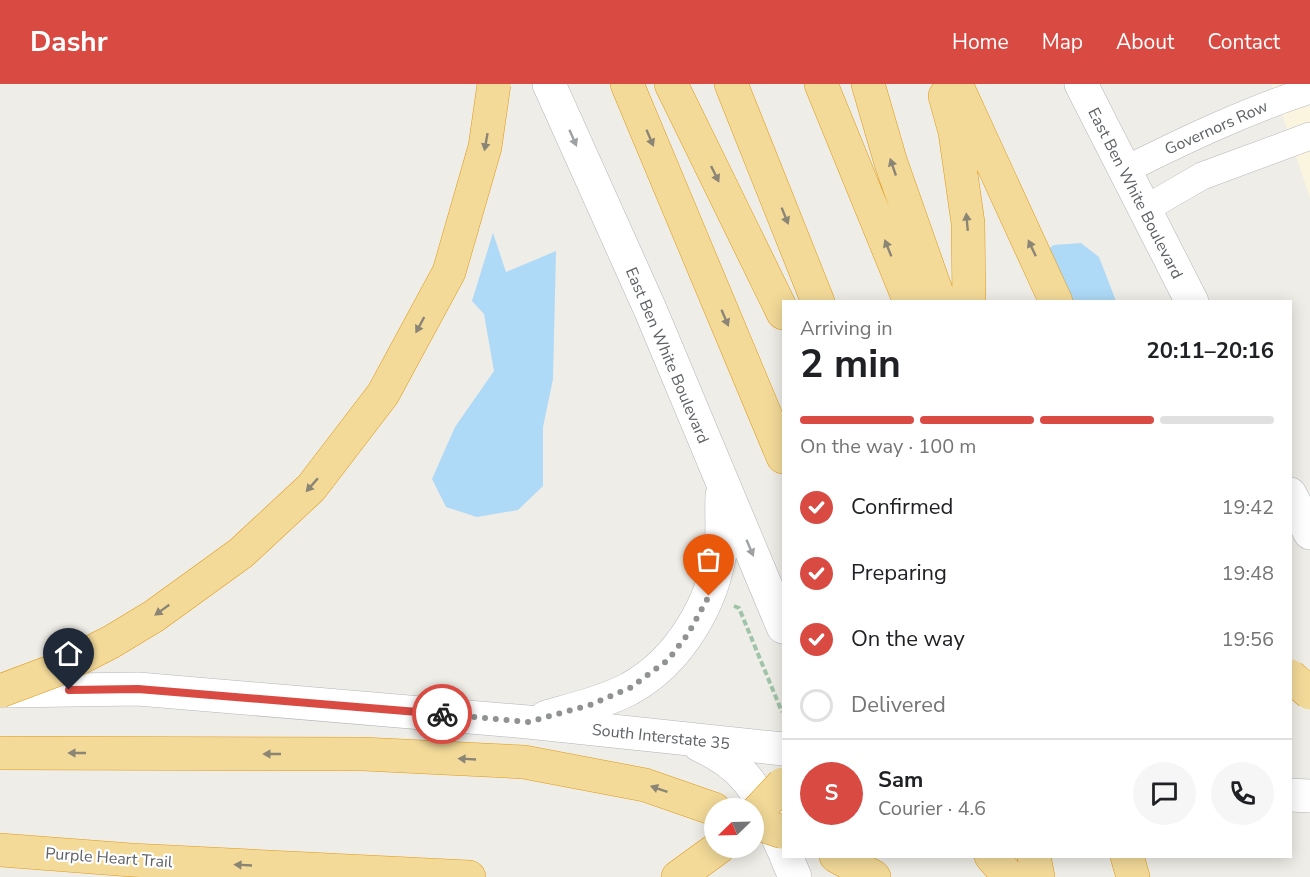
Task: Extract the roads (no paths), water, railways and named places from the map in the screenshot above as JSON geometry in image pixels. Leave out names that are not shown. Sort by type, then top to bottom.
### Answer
[{"type":"highway","points":[[0,691],[56,670],[111,642],[154,616],[242,553],[311,488],[383,394],[449,272],[485,147],[494,84]]},
{"type":"highway","points":[[627,84],[782,455]]},
{"type":"highway","points":[[671,84],[782,311]]},
{"type":"highway","points":[[731,84],[817,300]]},
{"type":"highway","points":[[821,84],[909,300]]},
{"type":"highway","points":[[868,84],[891,163],[939,300]]},
{"type":"highway","points":[[942,84],[955,132],[968,223],[969,300]]},
{"type":"highway","points":[[956,84],[1055,300]]},
{"type":"highway","points":[[1292,678],[1310,693]]},
{"type":"highway","points":[[0,753],[363,754],[524,762],[645,785],[704,805]]},
{"type":"highway","points":[[764,804],[782,785]]},
{"type":"highway","points":[[764,826],[782,832]]},
{"type":"highway","name":"Purple Heart Trail","points":[[0,850],[131,860],[469,877]]},
{"type":"highway","points":[[678,877],[704,858]]},
{"type":"highway","points":[[840,858],[875,877]]},
{"type":"highway","points":[[993,858],[1009,877]]},
{"type":"highway","points":[[1034,858],[1038,877]]},
{"type":"highway","points":[[1128,858],[1133,877]]},
{"type":"main road","name":"East Ben White Boulevard","points":[[549,84],[650,309],[780,616]]},
{"type":"main road","name":"East Ben White Boulevard","points":[[1081,84],[1191,300]]},
{"type":"main road","points":[[528,722],[590,705],[630,688],[668,660],[688,634],[709,596],[721,546],[722,481]]},
{"type":"main road","points":[[1292,498],[1310,533]]},
{"type":"main road","points":[[1292,700],[1300,697],[1310,688]]},
{"type":"main road","name":"South Interstate 35","points":[[0,691],[138,689],[528,722],[782,749]]},
{"type":"main road","points":[[681,737],[720,754],[740,770],[759,796],[782,847]]},
{"type":"main road","points":[[1292,795],[1310,796]]},
{"type":"main road","points":[[787,858],[795,877]]},
{"type":"main road","points":[[870,858],[875,877]]},
{"type":"street","name":"Governors Row","points":[[1125,170],[1235,117],[1310,90]]},
{"type":"street","points":[[1145,209],[1202,176],[1310,136]]},
{"type":"water","points":[[493,233],[506,272],[556,251],[553,379],[543,427],[543,486],[518,510],[477,517],[446,507],[432,479],[455,427],[494,371],[484,314],[472,301]]},
{"type":"water","points":[[1081,243],[1099,257],[1116,300],[1042,300],[1032,260],[1054,245]]}]
